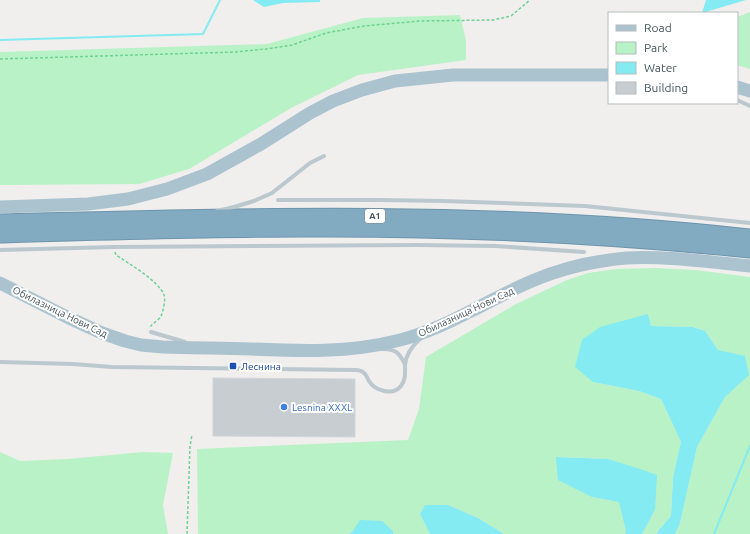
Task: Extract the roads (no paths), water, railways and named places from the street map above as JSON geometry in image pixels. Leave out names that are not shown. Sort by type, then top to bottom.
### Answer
[{"type":"highway","name":"A1","points":[[0,222],[303,215],[509,219],[679,230],[750,237]]},
{"type":"highway","name":"A1","points":[[0,235],[302,229],[456,231],[587,236],[750,250]]},
{"type":"main road","points":[[0,207],[93,204],[128,199],[167,189],[207,174],[333,101],[362,90],[395,81],[453,75],[608,74]]},
{"type":"main road","points":[[738,87],[750,91]]},
{"type":"main road","name":"Обилазница Нови Сад","points":[[4,286],[96,331],[141,345],[304,351],[340,349],[394,342],[430,331],[531,281],[574,266],[626,258],[646,258],[676,259],[750,266]]},
{"type":"lane","points":[[738,100],[750,106]]},
{"type":"lane","points":[[212,212],[234,207],[272,193],[310,163],[324,156]]},
{"type":"lane","points":[[278,200],[500,202],[577,206],[750,223]]},
{"type":"lane","points":[[184,217],[205,213]]},
{"type":"lane","points":[[0,250],[113,247],[416,245],[495,246],[584,252]]},
{"type":"lane","points":[[0,362],[118,367],[360,370],[367,375],[369,380],[375,386],[381,390],[389,392],[396,390],[403,384],[405,365],[411,347],[430,331]]},
{"type":"lane","points":[[151,332],[186,342]]},
{"type":"lane","points":[[194,343],[246,349]]},
{"type":"lane","points":[[364,346],[370,349],[394,350],[400,356],[405,365]]},
{"type":"water","points":[[253,0],[320,0],[320,2],[283,3],[264,7]]},
{"type":"water","points":[[706,0],[746,0],[705,12],[702,12]]},
{"type":"water","points":[[648,314],[651,326],[693,327],[705,331],[718,350],[745,356],[749,375],[725,397],[697,447],[680,523],[675,534],[657,534],[671,516],[673,477],[681,442],[661,399],[639,391],[593,382],[575,367],[582,340],[600,327]]},
{"type":"water","points":[[556,457],[608,459],[657,475],[655,510],[642,534],[625,534],[626,531],[619,502],[592,497],[558,480]]},
{"type":"water","points":[[425,505],[448,505],[478,518],[504,534],[430,534],[420,514]]},
{"type":"water","points":[[360,520],[382,521],[393,531],[393,534],[349,534],[353,531]]},
{"type":"waterway","points":[[0,40],[203,34],[220,0]]},
{"type":"waterway","points":[[714,534],[750,446]]},
{"type":"place","name":"Леснина","points":[[233,366]]},
{"type":"place","name":"Lesnina XXXL","points":[[284,407]]}]
